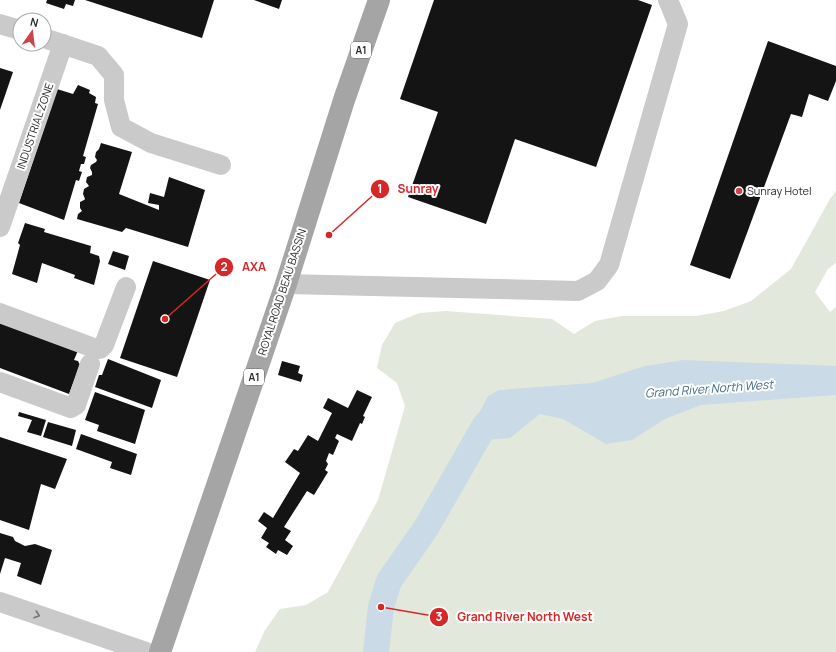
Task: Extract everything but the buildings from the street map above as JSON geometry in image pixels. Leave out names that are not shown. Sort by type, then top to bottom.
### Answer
[{"type":"main road","name":"ROYAL ROAD BEAU BASSIN","points":[[160,652],[286,284],[342,108],[379,0]]},
{"type":"street","points":[[286,284],[578,291],[597,281],[610,265],[678,24],[668,0]]},
{"type":"street","points":[[0,24],[12,28]]},
{"type":"street","points":[[52,41],[98,56],[114,75],[114,100],[121,127],[151,143],[221,165]]},
{"type":"street","name":"INDUSTRIAL ZONE","points":[[0,227],[63,44]]},
{"type":"street","points":[[0,313],[94,348],[100,348],[104,345],[126,287]]},
{"type":"street","points":[[0,382],[71,408],[76,405],[90,364]]},
{"type":"street","points":[[0,602],[146,652]]},
{"type":"shaded area","points":[[836,191],[836,263],[828,269],[815,292],[830,312],[836,307],[836,652],[255,652],[265,630],[280,609],[306,605],[328,592],[378,500],[405,406],[397,383],[377,368],[382,345],[395,323],[419,313],[446,311],[552,319],[574,334],[595,321],[622,316],[696,316],[724,311],[751,301],[791,269]]},
{"type":"water","points":[[684,360],[836,366],[836,395],[701,405],[665,419],[632,440],[606,444],[563,419],[540,414],[510,438],[473,441],[470,430],[488,396],[499,390],[592,383],[645,366]]},
{"type":"waterway","name":"Grand River North West","points":[[376,652],[381,607],[389,581],[426,528],[485,425],[498,416]]},
{"type":"place","name":"Sunray Hotel","points":[[739,191]]},
{"type":"place","name":"Sunray","points":[[329,235]]},
{"type":"place","name":"AXA","points":[[165,319]]},
{"type":"place","name":"Grand River North West","points":[[381,607]]}]
